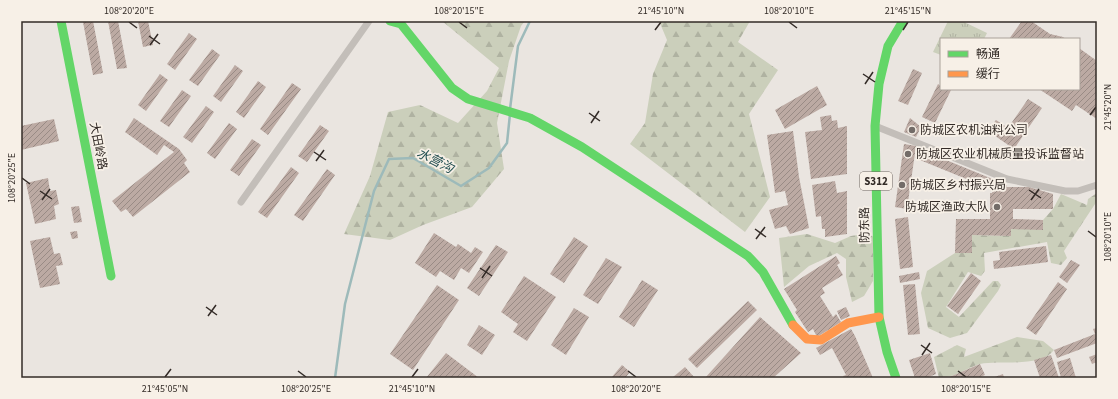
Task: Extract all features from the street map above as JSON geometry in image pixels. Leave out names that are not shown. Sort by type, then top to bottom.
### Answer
[{"type":"street","name":"大田岭路","points":[[61,21],[111,276]]},
{"type":"street","points":[[241,202],[369,21]]},
{"type":"street","points":[[390,21],[401,24],[452,88],[468,99],[530,118],[582,147],[748,256],[763,272],[794,327],[807,339],[821,340],[848,323],[879,317]]},
{"type":"street","name":"防东路","points":[[896,378],[887,352],[879,317],[875,126],[878,84],[888,46],[903,21]]},
{"type":"street","points":[[875,126],[1007,179],[1065,191],[1078,191],[1097,185]]},
{"type":"green space","points":[[442,21],[525,21],[521,26],[509,61],[497,123],[504,169],[472,207],[423,225],[390,240],[344,234],[370,176],[388,112],[420,105],[458,123],[487,91],[499,68]]},
{"type":"green space","points":[[659,21],[750,21],[738,42],[778,70],[749,114],[770,197],[745,232],[630,144],[645,123],[653,74],[667,40]]},
{"type":"green space","points":[[948,21],[962,21],[987,33],[984,38],[940,38],[940,55],[933,52]]},
{"type":"green space","points":[[1097,193],[1097,201],[1064,251],[1067,258],[1061,265],[1051,263],[1047,242],[984,253],[985,271],[981,276],[968,272],[946,307],[959,317],[993,281],[998,281],[1001,285],[998,291],[967,333],[950,338],[928,328],[921,293],[927,271],[955,253],[972,253],[972,235],[1011,236],[1011,229],[1043,229],[1043,220],[1053,209],[1061,194],[1087,205],[1088,199]]},
{"type":"green space","points":[[868,233],[873,237],[873,281],[864,296],[852,302],[846,277],[846,259],[837,253],[809,266],[784,287],[779,238],[807,234],[835,243],[851,236]]},
{"type":"green space","points":[[1017,337],[1043,341],[1054,350],[1048,356],[1040,359],[1020,362],[980,364],[955,375],[939,378],[934,357],[957,345],[966,349],[964,357]]},
{"type":"building","points":[[93,21],[103,73],[93,75],[83,22]]},
{"type":"building","points":[[108,21],[118,21],[127,68],[117,69]]},
{"type":"building","points":[[138,21],[148,21],[153,45],[143,47]]},
{"type":"building","points":[[1022,21],[1031,21],[1050,34],[1064,38],[1010,38]]},
{"type":"building","points":[[189,33],[197,39],[175,70],[167,64]]},
{"type":"building","points":[[212,49],[220,55],[198,86],[189,80]]},
{"type":"building","points":[[1080,49],[1097,61],[1097,119],[1076,105],[1072,111],[1040,90],[1080,90]]},
{"type":"building","points":[[235,65],[243,71],[221,102],[213,96]]},
{"type":"building","points":[[913,69],[922,73],[908,105],[898,101]]},
{"type":"building","points":[[160,74],[168,80],[146,111],[138,105]]},
{"type":"building","points":[[258,81],[266,87],[244,118],[236,112]]},
{"type":"building","points":[[292,83],[301,89],[268,135],[260,129]]},
{"type":"building","points":[[938,84],[940,85],[940,90],[951,90],[935,123],[922,117]]},
{"type":"building","points":[[817,86],[827,105],[785,129],[775,110]]},
{"type":"building","points":[[182,90],[191,96],[169,127],[160,121]]},
{"type":"building","points":[[1028,99],[1042,108],[1014,149],[988,131],[996,120],[1008,128]]},
{"type":"building","points":[[206,106],[214,112],[192,143],[183,137]]},
{"type":"building","points":[[831,115],[832,121],[837,120],[838,128],[847,126],[847,174],[811,179],[805,132],[822,130],[820,117]]},
{"type":"building","points":[[134,118],[179,149],[187,160],[184,163],[190,172],[133,217],[126,209],[121,212],[112,201],[174,152],[164,145],[157,155],[125,132]]},
{"type":"building","name":"防城区农机油料公司","points":[[910,118],[921,127],[916,137],[904,132]]},
{"type":"building","points":[[54,119],[59,141],[21,150],[21,126]]},
{"type":"building","points":[[229,123],[237,129],[215,159],[207,153]]},
{"type":"building","points":[[320,125],[329,131],[307,162],[298,156]]},
{"type":"building","points":[[793,131],[799,177],[809,228],[790,234],[786,226],[775,229],[769,210],[788,205],[785,191],[775,193],[767,135]]},
{"type":"building","points":[[252,139],[261,145],[239,176],[230,170]]},
{"type":"building","points":[[904,144],[916,146],[907,209],[895,207]]},
{"type":"building","points":[[919,149],[995,180],[991,189],[915,158]]},
{"type":"building","points":[[291,167],[299,173],[267,218],[258,212]]},
{"type":"building","points":[[327,169],[335,175],[303,221],[294,215]]},
{"type":"building","points":[[48,178],[50,191],[56,190],[59,204],[54,206],[56,219],[35,224],[26,183]]},
{"type":"building","points":[[835,181],[837,193],[847,191],[847,234],[825,237],[825,229],[822,229],[821,216],[816,217],[812,185]]},
{"type":"building","points":[[994,184],[1007,185],[1007,187],[1029,187],[1053,194],[1053,209],[1013,209],[1013,219],[1043,220],[1043,230],[1011,229],[1011,236],[972,235],[972,253],[955,253],[956,219],[990,219],[990,193],[992,193]]},
{"type":"building","points":[[79,206],[82,222],[74,223],[71,207]]},
{"type":"building","points":[[908,217],[913,267],[900,269],[895,219]]},
{"type":"building","points":[[77,231],[78,238],[72,239],[70,232]]},
{"type":"building","points":[[434,233],[456,247],[458,244],[471,253],[475,247],[483,252],[469,273],[461,268],[454,280],[440,271],[436,277],[415,263]]},
{"type":"building","points":[[50,237],[54,254],[60,253],[63,265],[56,266],[60,284],[40,288],[30,241]]},
{"type":"building","points":[[574,237],[588,246],[564,283],[550,274]]},
{"type":"building","points":[[496,245],[508,252],[479,296],[467,288]]},
{"type":"building","points":[[1046,246],[1048,262],[994,269],[993,261],[1000,260],[999,252]]},
{"type":"building","points":[[836,256],[840,263],[837,265],[843,275],[822,288],[825,293],[820,296],[833,317],[836,314],[841,322],[817,337],[813,329],[808,332],[795,312],[797,310],[784,289]]},
{"type":"building","points":[[606,258],[622,267],[598,304],[583,295]]},
{"type":"building","points":[[1071,260],[1080,265],[1067,283],[1059,277]]},
{"type":"building","points":[[919,272],[920,279],[900,283],[899,276]]},
{"type":"building","points":[[971,273],[981,281],[958,314],[947,306]]},
{"type":"building","points":[[524,276],[556,297],[527,341],[513,332],[518,324],[501,312]]},
{"type":"building","points":[[642,280],[658,290],[634,327],[619,317]]},
{"type":"building","points":[[1058,282],[1067,289],[1036,335],[1026,328]]},
{"type":"building","points":[[915,284],[920,334],[908,335],[903,285]]},
{"type":"building","points":[[437,285],[459,300],[413,370],[390,354]]},
{"type":"building","points":[[748,301],[757,310],[697,368],[688,359]]},
{"type":"building","points":[[846,307],[850,316],[841,320],[837,311]]},
{"type":"building","points":[[574,308],[589,317],[566,355],[551,345]]},
{"type":"building","points":[[760,317],[801,353],[773,378],[705,378]]},
{"type":"building","points":[[479,325],[495,335],[482,355],[467,345]]},
{"type":"building","points":[[1097,328],[1097,343],[1057,358],[1054,350],[1095,334],[1093,329]]},
{"type":"building","points":[[851,329],[873,378],[844,378],[843,376],[846,375],[832,348],[820,355],[816,348]]},
{"type":"building","points":[[446,353],[479,378],[426,378]]},
{"type":"building","points":[[930,353],[936,374],[926,378],[915,378],[909,360]]},
{"type":"building","points":[[1097,354],[1097,362],[1092,364],[1089,357]]},
{"type":"building","points":[[1051,355],[1059,378],[1040,378],[1034,360]]},
{"type":"building","points":[[1070,358],[1076,378],[1061,378],[1057,362]]},
{"type":"building","points":[[980,364],[985,375],[978,378],[947,378]]},
{"type":"building","points":[[622,365],[630,372],[625,378],[611,378]]},
{"type":"building","points":[[685,367],[694,377],[693,378],[672,378]]},
{"type":"building","points":[[1003,374],[1004,378],[992,378]]},
{"type":"waterway","name":"水营沟","points":[[510,109],[518,46],[530,21]]},
{"type":"waterway","name":"水营沟","points":[[335,378],[345,304],[374,191],[389,159],[413,158],[461,186],[489,168],[507,143],[510,114]]},
{"type":"traffic: fast","points":[[61,21],[111,276]]},
{"type":"traffic: fast","points":[[390,21],[401,24],[452,88],[468,99],[530,118],[582,147],[748,256],[763,272],[793,325]]},
{"type":"traffic: fast","points":[[896,378],[887,352],[879,317],[875,126],[879,84],[888,46],[903,21]]},
{"type":"traffic: slow","points":[[793,325],[807,339],[821,340],[848,323],[879,317]]},
{"type":"place","name":"防城区农机油料公司","points":[[912,130]]},
{"type":"place","name":"防城区农业机械质量投诉监督站","points":[[908,154]]},
{"type":"place","name":"防城区乡村振兴局","points":[[902,185]]},
{"type":"place","name":"防城区渔政大队","points":[[997,207]]}]
